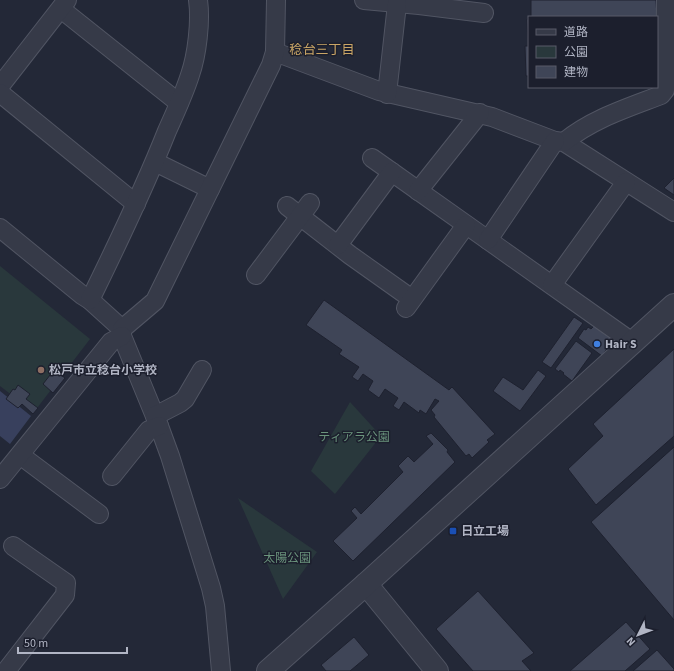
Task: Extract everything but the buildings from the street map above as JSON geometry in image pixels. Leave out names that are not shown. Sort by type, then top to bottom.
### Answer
[{"type":"street","points":[[90,300],[155,162],[190,74],[194,58],[200,12],[198,0]]},
{"type":"street","points":[[0,479],[111,342],[155,301],[272,65],[275,52],[276,0]]},
{"type":"street","points":[[364,0],[396,4],[419,2],[484,13]]},
{"type":"street","points":[[488,240],[559,141],[612,114],[662,95],[665,90],[666,0]]},
{"type":"street","points":[[0,86],[64,4],[179,103]]},
{"type":"street","points":[[387,94],[396,4]]},
{"type":"street","points":[[275,52],[387,94],[492,116],[559,141],[674,212]]},
{"type":"street","points":[[0,93],[136,204]]},
{"type":"street","points":[[418,191],[480,113]]},
{"type":"street","points":[[372,158],[625,337],[632,344]]},
{"type":"street","points":[[155,162],[210,189]]},
{"type":"street","points":[[338,245],[392,172]]},
{"type":"street","points":[[552,285],[626,182]]},
{"type":"street","points":[[256,275],[299,208],[338,245],[409,304],[466,225]]},
{"type":"street","points":[[0,228],[90,300],[122,333],[157,421],[184,498],[211,588],[221,671]]},
{"type":"street","points":[[268,671],[632,344],[674,304]]},
{"type":"street","points":[[112,476],[157,421],[185,399],[202,370]]},
{"type":"street","points":[[20,454],[99,514]]},
{"type":"street","points":[[6,671],[66,595],[66,583],[13,546]]},
{"type":"street","points":[[366,584],[437,671]]},
{"type":"green space","points":[[0,266],[90,339],[34,412],[0,386]]},
{"type":"green space","name":"ティアラ公園","points":[[350,402],[381,436],[335,494],[311,471]]},
{"type":"green space","name":"太陽公園","points":[[238,498],[317,552],[283,599]]},
{"type":"water","points":[[0,391],[31,416],[10,444],[0,436]]},
{"type":"place","name":"Hair S","points":[[597,344]]},
{"type":"place","name":"松戸市立稔台小学校","points":[[41,370]]},
{"type":"place","name":"日立工場","points":[[453,531]]},
{"type":"district","name":"稔台三丁目","points":[[322,50]]}]
